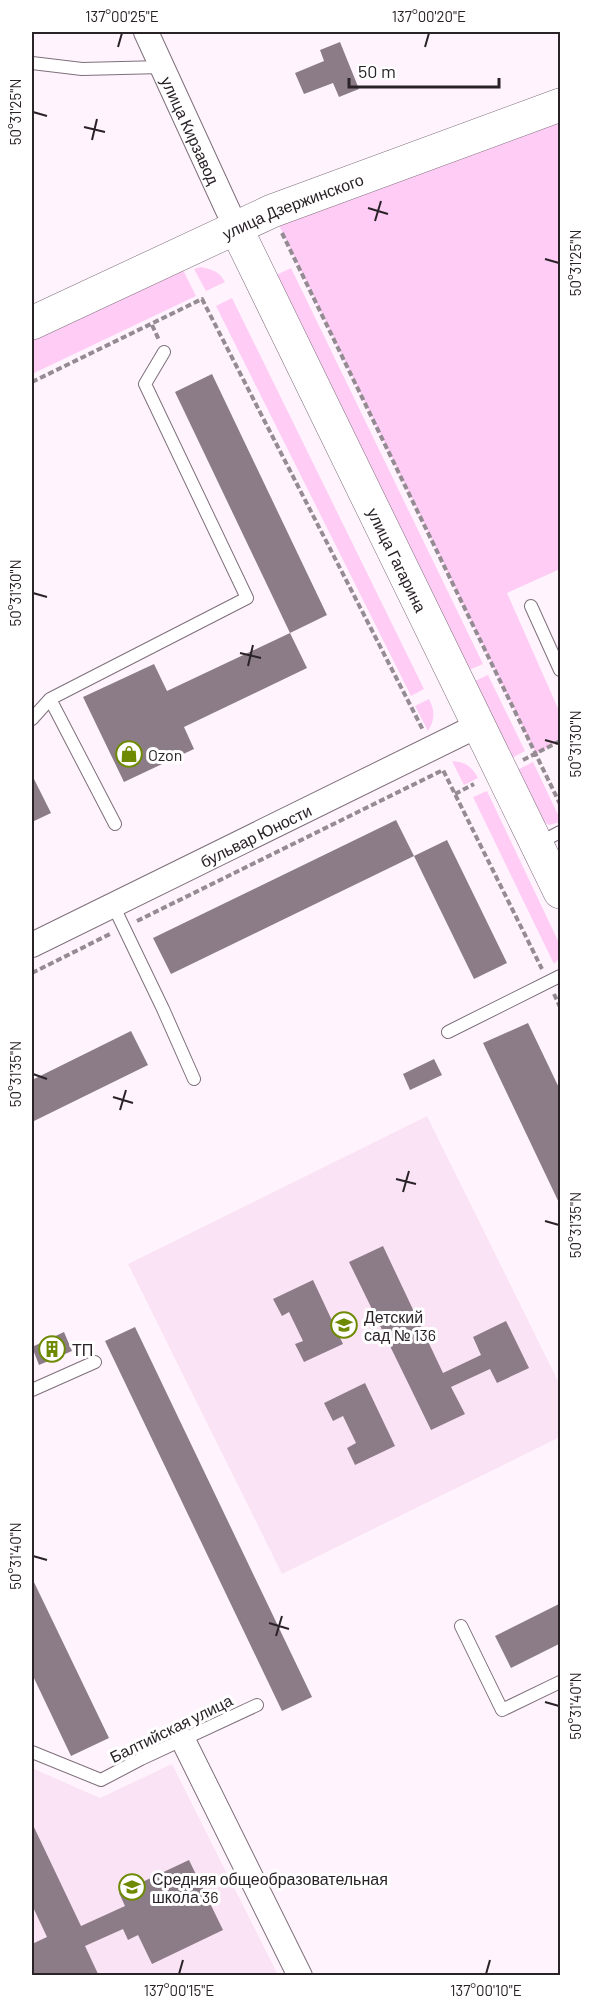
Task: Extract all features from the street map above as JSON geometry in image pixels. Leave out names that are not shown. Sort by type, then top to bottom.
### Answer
[{"type":"street","name":"улица Кирзавод","points":[[146,32],[236,228]]},
{"type":"street","name":"улица Дзержинского","points":[[32,323],[272,211],[561,105]]},
{"type":"street","name":"улица Гагарина","points":[[236,228],[479,726],[549,838],[561,892]]},
{"type":"street","name":"бульвар Юности","points":[[32,945],[479,726]]},
{"type":"street","points":[[183,1740],[300,1976]]},
{"type":"lane","points":[[32,63],[82,69],[162,67]]},
{"type":"lane","points":[[32,719],[50,699],[247,598],[145,384],[164,352]]},
{"type":"lane","points":[[531,606],[561,670]]},
{"type":"lane","points":[[50,699],[114,824]]},
{"type":"lane","points":[[113,905],[194,1079]]},
{"type":"lane","points":[[448,1032],[561,976]]},
{"type":"lane","points":[[32,1390],[95,1362]]},
{"type":"lane","points":[[461,1626],[502,1710],[561,1682]]},
{"type":"lane","name":"Балтийская улица","points":[[32,1752],[101,1780],[257,1705]]},
{"type":"path","points":[[278,224],[561,804]]},
{"type":"path","points":[[32,382],[202,299],[425,733]]},
{"type":"path","points":[[536,754],[561,741]]},
{"type":"path","points":[[32,973],[443,770],[561,1007]]},
{"type":"path","points":[[455,794],[474,784]]},
{"type":"shaded area","points":[[560,105],[560,569],[507,593],[560,713],[560,741],[536,754],[272,211]]},
{"type":"shaded area","points":[[201,267],[220,275],[225,282],[206,291],[194,269]]},
{"type":"shaded area","points":[[291,268],[483,664],[469,670],[274,276]]},
{"type":"shaded area","points":[[183,270],[196,296],[32,374],[32,341],[50,330]]},
{"type":"shaded area","points":[[232,298],[424,689],[411,696],[216,306]]},
{"type":"shaded area","points":[[488,675],[525,751],[512,758],[475,681]]},
{"type":"shaded area","points":[[429,699],[433,715],[428,731],[415,706]]},
{"type":"shaded area","points":[[452,761],[468,766],[478,778],[464,785]]},
{"type":"shaded area","points":[[533,762],[560,822],[549,825],[543,822],[515,771]]},
{"type":"shaded area","points":[[487,791],[560,945],[560,958],[554,964],[473,797]]},
{"type":"shaded area","name":"Детский сад № 136","points":[[427,1116],[560,1385],[560,1437],[282,1574],[128,1264]]},
{"type":"shaded area","name":"Средняя общеобразовательная школа 36","points":[[172,1764],[278,1975],[32,1975],[32,1768],[100,1798]]},
{"type":"building","points":[[340,42],[359,89],[339,97],[333,83],[304,94],[295,73],[324,61],[320,50]]},
{"type":"building","points":[[212,374],[327,615],[290,633],[175,392]]},
{"type":"building","points":[[290,633],[307,668],[184,727],[194,749],[124,782],[83,697],[154,664],[167,691]]},
{"type":"building","points":[[32,775],[51,813],[32,822]]},
{"type":"building","points":[[396,820],[414,856],[171,974],[153,938]]},
{"type":"building","points":[[447,840],[507,963],[474,979],[414,856]]},
{"type":"building","points":[[528,1023],[561,1092],[561,1207],[483,1043]]},
{"type":"building","points":[[131,1031],[148,1065],[32,1122],[32,1080]]},
{"type":"building","points":[[434,1059],[442,1075],[410,1090],[403,1074]]},
{"type":"building","points":[[383,1246],[443,1373],[481,1355],[473,1337],[506,1321],[529,1368],[497,1383],[490,1369],[451,1387],[465,1414],[431,1430],[349,1262]]},
{"type":"building","points":[[313,1280],[343,1344],[304,1362],[295,1344],[303,1341],[289,1312],[282,1316],[273,1299]]},
{"type":"building","points":[[135,1327],[312,1697],[282,1711],[105,1341]]},
{"type":"building","name":"ТП","points":[[64,1332],[72,1351],[39,1365],[32,1347]]},
{"type":"building","points":[[365,1383],[395,1446],[355,1465],[347,1448],[356,1443],[343,1416],[333,1421],[324,1403]]},
{"type":"building","points":[[32,1578],[109,1738],[71,1756],[32,1674]]},
{"type":"building","points":[[561,1603],[561,1643],[511,1668],[495,1636]]},
{"type":"building","points":[[32,1823],[81,1926],[125,1906],[119,1893],[189,1860],[223,1930],[152,1964],[138,1935],[128,1940],[123,1929],[85,1946],[99,1976],[32,1976],[32,1944],[47,1937],[32,1905]]},
{"type":"place","name":"Ozon","points":[[129,754]]},
{"type":"place","name":"Детский сад № 136","points":[[344,1325]]},
{"type":"place","name":"ТП","points":[[52,1349]]},
{"type":"place","name":"Средняя общеобразовательная школа 36","points":[[132,1887]]}]
